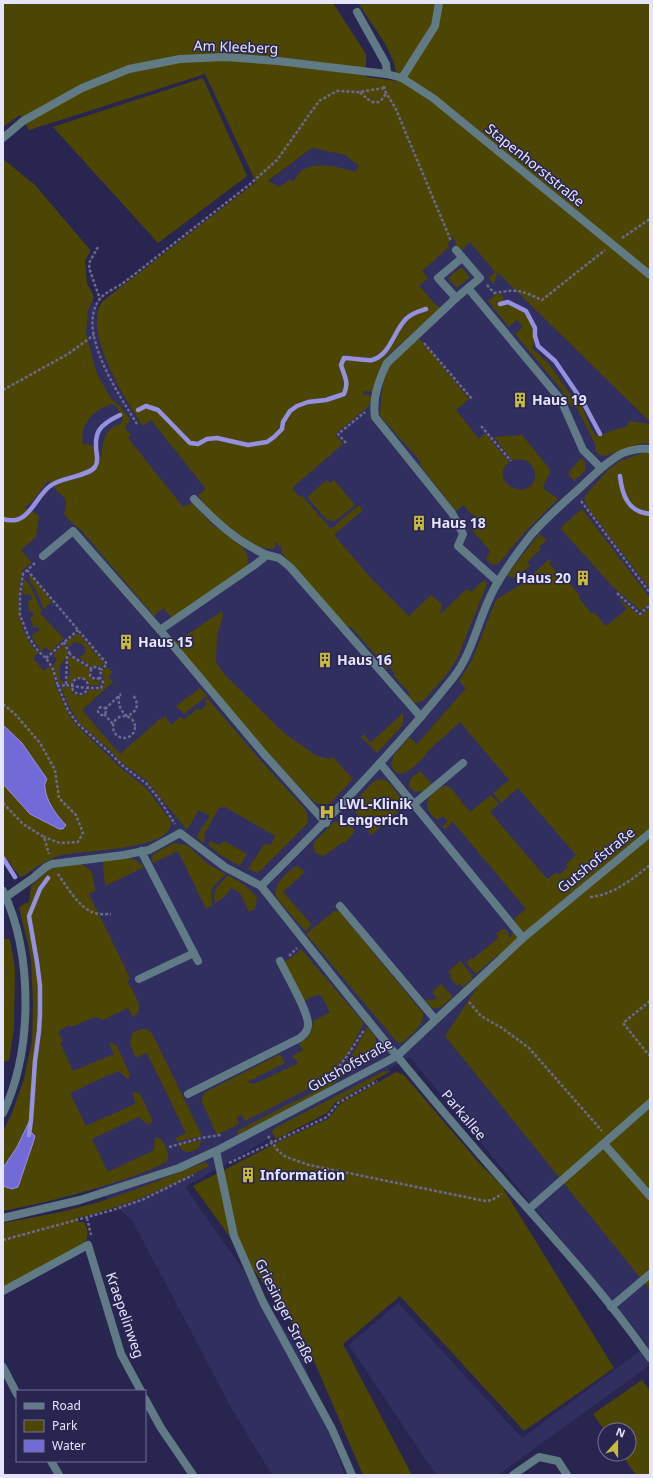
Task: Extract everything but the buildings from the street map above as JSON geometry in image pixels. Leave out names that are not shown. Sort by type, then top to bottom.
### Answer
[{"type":"street","points":[[402,78],[434,26],[439,3]]},
{"type":"street","points":[[358,12],[386,64],[388,74]]},
{"type":"street","name":"Am Kleeberg","points":[[3,138],[23,121],[82,88],[129,69],[180,59],[225,57],[270,60],[388,74],[402,78]]},
{"type":"street","name":"Stapenhorststraße","points":[[402,78],[433,98],[650,275]]},
{"type":"street","points":[[456,250],[480,278],[456,298],[387,362],[382,372],[373,406],[375,417],[452,513],[463,534],[458,546],[498,582]]},
{"type":"street","points":[[456,298],[438,278],[462,258]]},
{"type":"street","points":[[468,288],[561,400],[583,450],[601,468]]},
{"type":"street","points":[[3,1113],[21,1059],[24,1033],[26,982],[20,944],[4,894],[33,878],[52,864],[149,850],[180,833],[225,867],[261,886],[326,822],[421,718],[454,676],[466,659],[489,599],[498,582],[531,535],[601,468],[624,453],[641,448],[650,449]]},
{"type":"street","points":[[194,499],[222,527],[249,547],[267,555],[279,558],[290,567],[421,718]]},
{"type":"street","points":[[43,556],[73,531],[160,630],[264,754],[326,822]]},
{"type":"street","points":[[160,630],[267,555]]},
{"type":"street","points":[[380,763],[523,938]]},
{"type":"street","points":[[414,804],[463,763]]},
{"type":"street","name":"Gutshofstraße","points":[[3,1218],[80,1200],[179,1168],[216,1151],[397,1056],[523,938],[650,833]]},
{"type":"street","points":[[141,851],[198,961]]},
{"type":"street","name":"Parkallee","points":[[261,886],[397,1056],[592,1282],[650,1358]]},
{"type":"street","points":[[340,906],[435,1019]]},
{"type":"street","points":[[139,979],[194,953]]},
{"type":"street","points":[[188,1094],[300,1038],[306,1033],[308,1026],[305,1011],[281,959]]},
{"type":"street","points":[[529,1209],[650,1103]]},
{"type":"street","points":[[607,1141],[650,1196]]},
{"type":"street","name":"Griesinger Straße","points":[[216,1151],[234,1236],[263,1302],[332,1429],[352,1475]]},
{"type":"street","points":[[3,1292],[88,1245]]},
{"type":"street","name":"Kraepelinweg","points":[[88,1245],[121,1354],[140,1390]]},
{"type":"street","points":[[611,1307],[650,1274]]},
{"type":"street","points":[[3,1367],[16,1392]]},
{"type":"street","points":[[146,1401],[161,1428],[193,1475]]},
{"type":"street","points":[[513,1475],[539,1457],[558,1461],[567,1475]]},
{"type":"street","points":[[52,1462],[59,1475]]},
{"type":"path","points":[[137,424],[111,383],[97,349],[94,335],[93,311],[100,299],[122,284],[249,184],[277,160],[319,101],[336,91],[360,92],[384,88],[395,107],[444,227],[456,250]]},
{"type":"path","points":[[360,92],[367,99],[374,102],[380,102],[386,93]]},
{"type":"path","points":[[480,278],[494,293],[515,290],[542,300],[612,244],[650,219]]},
{"type":"path","points":[[98,247],[90,261],[90,268],[100,299]]},
{"type":"path","points":[[417,334],[472,399]]},
{"type":"path","points":[[3,390],[18,384],[68,354],[94,335]]},
{"type":"path","points":[[346,444],[338,434],[373,406]]},
{"type":"path","points":[[480,426],[511,461]]},
{"type":"path","points":[[574,493],[650,593]]},
{"type":"path","points":[[43,556],[23,574],[20,595],[20,614],[29,638],[53,669],[68,710],[77,723],[123,766],[146,784],[158,799],[180,833]]},
{"type":"path","points":[[27,570],[107,664],[100,670]]},
{"type":"path","points":[[616,592],[640,614],[650,606]]},
{"type":"path","points":[[46,658],[78,630]]},
{"type":"path","points":[[64,642],[72,657],[85,662],[92,669],[97,668],[100,670]]},
{"type":"path","points":[[66,685],[65,662],[66,657],[70,654]]},
{"type":"path","points":[[92,669],[90,672],[92,677],[95,679],[100,678]]},
{"type":"path","points":[[58,686],[72,685],[88,688],[101,688],[103,682],[100,678],[102,675],[100,670]]},
{"type":"path","points":[[82,678],[86,681],[88,688],[84,694],[79,694],[73,690],[72,685],[75,680],[82,678]]},
{"type":"path","points":[[104,714],[106,711],[105,709],[120,695],[118,704],[120,710],[131,718],[135,724],[134,731],[130,736],[122,738],[116,735],[113,724],[104,714],[100,714],[98,710],[102,707],[105,709]]},
{"type":"path","points":[[113,724],[120,716],[127,716],[134,712],[137,708],[137,700],[133,695]]},
{"type":"path","points":[[3,704],[16,715],[40,743],[55,770],[59,798],[76,815],[83,833],[78,842],[60,843],[44,837],[22,824],[3,803]]},
{"type":"path","points":[[44,837],[52,864],[64,883],[78,900],[93,913],[111,914]]},
{"type":"path","points":[[576,894],[582,898],[593,897],[615,890],[630,881],[650,865]]},
{"type":"path","points":[[281,959],[289,956],[298,946]]},
{"type":"path","points":[[650,1001],[624,1023],[650,1055]]},
{"type":"path","points":[[469,1002],[481,1016],[502,1028],[529,1048],[607,1141]]},
{"type":"path","points":[[329,1079],[347,1056],[369,1020]]},
{"type":"path","points":[[218,1163],[227,1164],[327,1117],[338,1103],[377,1080]]},
{"type":"path","points":[[262,1127],[278,1152],[286,1157],[309,1165],[485,1201],[492,1200],[511,1188]]},
{"type":"path","points":[[169,1147],[226,1132]]},
{"type":"path","points":[[3,1240],[113,1210],[144,1199],[198,1173]]},
{"type":"path","points":[[87,1218],[93,1241],[88,1245]]},
{"type":"shaded area","name":"LWL-Klinik Lengerich","points":[[312,148],[345,155],[390,192],[448,244],[455,222],[497,271],[650,422],[650,1365],[498,1475],[436,1475],[349,1345],[398,1303],[522,1438],[648,1345],[410,1057],[185,1187],[299,1350],[345,1475],[272,1475],[233,1411],[132,1220],[26,1130],[48,906],[5,814],[36,240],[102,311]]},
{"type":"green space","points":[[3,3],[333,3],[366,54],[366,77],[397,81],[393,60],[383,40],[358,3],[650,3],[650,422],[497,272],[494,284],[488,278],[495,272],[470,242],[462,250],[457,247],[453,236],[448,244],[449,247],[422,271],[428,278],[419,286],[438,307],[439,306],[441,308],[387,356],[378,372],[373,392],[364,391],[362,394],[372,396],[369,406],[335,434],[343,444],[292,488],[298,495],[303,497],[331,529],[359,505],[363,510],[334,535],[370,577],[409,616],[431,595],[442,604],[440,614],[467,589],[471,592],[484,580],[487,584],[457,659],[447,674],[423,701],[415,703],[408,696],[410,694],[393,675],[395,673],[389,667],[386,669],[351,627],[345,627],[281,552],[282,549],[276,542],[274,543],[276,546],[273,549],[267,549],[249,542],[224,525],[209,510],[198,495],[206,489],[151,420],[143,426],[135,415],[117,383],[101,346],[97,328],[97,313],[103,301],[256,182],[205,74],[29,130],[20,115],[3,127]],"holes":[[[312,148],[345,155],[359,166],[355,172],[333,166],[318,165],[304,169],[298,174],[293,182],[290,179],[280,187],[268,181]]]},
{"type":"green space","points":[[203,78],[247,176],[158,243],[53,127]]},
{"type":"green space","points":[[3,159],[35,185],[91,251],[85,260],[87,283],[94,297],[88,311],[86,334],[97,374],[112,400],[118,404],[130,419],[125,428],[131,435],[128,438],[183,507],[192,503],[214,526],[243,547],[248,557],[247,566],[172,618],[163,608],[154,616],[81,530],[64,514],[66,500],[48,481],[31,503],[23,508],[29,509],[39,516],[36,537],[21,550],[32,563],[23,569],[20,580],[18,603],[21,624],[25,635],[38,653],[33,658],[44,671],[49,666],[53,672],[56,687],[74,723],[122,769],[146,788],[170,820],[169,830],[159,838],[124,847],[58,856],[48,860],[20,877],[3,854]],"holes":[[[111,404],[116,406],[123,418],[121,424],[115,426],[107,432],[103,442],[101,459],[98,448],[88,444],[83,445],[83,431],[89,419],[98,410]]]},
{"type":"green space","points":[[461,267],[470,277],[457,288],[448,278]]},
{"type":"green space","points":[[496,294],[502,294],[506,305],[513,305],[519,308],[530,319],[534,334],[532,348],[549,364],[572,397],[582,407],[592,430],[598,437],[610,431],[626,427],[630,421],[650,424],[650,443],[640,444],[605,456],[600,455],[595,450],[596,446],[577,408],[569,404],[560,388],[515,334],[523,327],[517,320],[509,327],[488,301]]},
{"type":"green space","points":[[419,338],[469,399],[456,410],[479,439],[485,433],[509,462],[503,470],[503,478],[507,484],[513,488],[528,488],[533,483],[535,474],[533,466],[524,460],[512,460],[494,437],[522,435],[549,468],[550,472],[543,487],[546,491],[558,499],[525,532],[499,563],[495,565],[491,564],[486,559],[490,551],[471,529],[479,522],[463,505],[456,511],[419,464],[421,462],[380,416],[384,380],[389,366],[399,355]]},
{"type":"green space","points":[[643,453],[650,453],[650,589],[588,508],[584,499],[586,494],[610,468],[622,460]]},
{"type":"green space","points":[[582,458],[586,464],[585,471],[574,481],[568,474],[576,465],[575,464]]},
{"type":"green space","points":[[327,480],[330,483],[334,480],[355,505],[335,521],[327,520],[307,497]]},
{"type":"green space","points":[[582,509],[650,598],[650,603],[641,611],[612,586],[560,528]]},
{"type":"green space","points":[[539,534],[547,540],[539,547],[541,549],[527,562],[530,566],[514,578],[507,576],[513,567]]},
{"type":"green space","points":[[549,559],[551,561],[549,563],[562,579],[564,577],[580,596],[579,598],[592,614],[594,612],[606,626],[627,609],[616,596],[640,616],[650,608],[650,1290],[445,1036],[499,954],[476,974],[466,963],[498,938],[496,934],[502,929],[507,930],[510,938],[518,925],[515,922],[515,918],[526,909],[453,822],[445,829],[442,826],[448,822],[443,816],[437,820],[432,815],[427,807],[429,798],[440,788],[447,786],[451,788],[470,812],[491,795],[499,804],[490,812],[547,879],[556,873],[560,874],[568,867],[566,864],[576,855],[518,788],[501,803],[493,793],[509,780],[460,722],[408,771],[398,773],[394,771],[391,764],[394,755],[409,737],[417,744],[466,688],[459,681],[472,660],[496,600],[524,582]]},
{"type":"green space","points":[[29,573],[52,602],[44,609],[36,590],[29,580]]},
{"type":"green space","points":[[25,579],[31,587],[42,612],[40,613],[64,639],[50,652],[46,647],[41,651],[31,636],[40,630],[37,626],[34,628],[30,617],[34,616],[33,612],[29,612],[28,600],[32,600],[31,595],[22,594]]},
{"type":"green space","points":[[222,611],[223,616],[217,635],[216,662],[224,674],[284,733],[317,756],[330,759],[333,757],[353,779],[329,804],[324,806],[314,802],[265,750],[172,640],[174,639],[177,643]]},
{"type":"green space","points":[[78,633],[104,663],[101,667],[92,667],[79,658],[85,653],[85,648],[82,644],[74,642],[69,647],[66,642]]},
{"type":"green space","points":[[64,644],[68,653],[60,666],[60,679],[64,682],[64,684],[60,684],[57,680],[53,665],[57,660],[53,655]]},
{"type":"green space","points":[[69,656],[90,669],[89,673],[91,679],[96,681],[100,680],[100,685],[90,686],[88,681],[80,677],[75,679],[71,684],[67,683],[70,672],[67,661]]},
{"type":"green space","points":[[106,667],[113,672],[108,677],[113,682],[82,710],[120,754],[161,718],[162,719],[165,716],[171,725],[180,717],[184,720],[198,708],[201,710],[207,704],[205,701],[208,699],[304,808],[308,816],[307,824],[257,873],[248,869],[264,844],[271,845],[275,836],[225,807],[219,808],[204,835],[205,839],[203,843],[197,838],[200,829],[210,816],[199,810],[189,827],[186,829],[146,780],[121,762],[108,748],[80,724],[69,707],[61,687],[71,687],[73,693],[80,696],[86,694],[89,690],[99,690],[104,685],[102,670]]},
{"type":"green space","points":[[200,688],[207,696],[184,714],[176,706]]},
{"type":"green space","points":[[403,713],[403,723],[401,727],[377,753],[361,737],[364,734],[370,743]]},
{"type":"green space","points":[[420,771],[432,784],[424,791],[415,792],[408,786],[411,778]]},
{"type":"green space","points":[[377,780],[387,781],[399,796],[404,806],[371,835],[358,819],[354,802],[373,782]]},
{"type":"green space","points":[[335,821],[349,825],[355,831],[345,843],[343,842],[324,856],[317,854],[314,850],[313,843]]},
{"type":"green space","points":[[210,841],[219,845],[224,841],[247,854],[240,866],[222,856],[208,845]]},
{"type":"green space","points":[[174,843],[187,845],[208,864],[226,874],[213,887],[211,899],[213,905],[206,909],[178,851],[153,863],[153,854]]},
{"type":"green space","points":[[129,858],[136,860],[144,867],[105,886],[103,862],[105,860]]},
{"type":"green space","points":[[81,864],[87,867],[92,873],[96,890],[89,894],[130,978],[127,981],[135,995],[139,1010],[137,1014],[132,1017],[128,1008],[103,1020],[95,1017],[71,1027],[69,1025],[58,1032],[63,1041],[60,1043],[73,1071],[114,1054],[109,1044],[112,1043],[117,1046],[130,1075],[128,1079],[118,1071],[70,1093],[86,1126],[135,1104],[133,1092],[140,1094],[152,1122],[148,1125],[139,1117],[92,1139],[108,1172],[154,1150],[155,1137],[161,1139],[168,1152],[168,1158],[167,1161],[153,1169],[113,1183],[66,1197],[3,1211],[3,1132],[12,1113],[24,1079],[32,1041],[33,1003],[31,961],[19,908],[29,902],[31,886],[49,870],[58,867]]},
{"type":"green space","points":[[295,866],[301,868],[305,872],[283,892],[312,925],[305,931],[277,899],[276,894],[276,889],[280,880]]},
{"type":"green space","points":[[228,875],[246,886],[257,897],[255,909],[249,912],[240,893],[232,888],[224,897],[215,903],[215,891],[219,884]]},
{"type":"green space","points":[[334,911],[339,911],[423,1013],[420,1026],[404,1042],[397,1042],[306,934]]},
{"type":"green space","points":[[3,939],[10,939],[15,968],[14,1028],[9,1060],[3,1062]]},
{"type":"green space","points":[[301,949],[364,1023],[347,1055],[323,1081],[245,1121],[242,1115],[237,1118],[239,1124],[217,1135],[202,1102],[205,1092],[280,1054],[285,1063],[247,1082],[254,1084],[299,1063],[292,1056],[303,1050],[299,1044],[310,1034],[313,1020],[316,1020],[330,1012],[321,995],[316,995],[304,1001],[284,962]]},
{"type":"green space","points":[[460,961],[473,976],[471,977],[473,978],[463,987],[460,984],[457,986],[448,972]]},
{"type":"green space","points":[[441,984],[453,997],[440,1008],[432,1008],[425,1000],[438,999],[432,992]]},
{"type":"green space","points":[[367,1027],[376,1039],[376,1044],[372,1054],[325,1090],[238,1135],[237,1131],[309,1095],[333,1078],[346,1063]]},
{"type":"green space","points":[[146,1029],[152,1033],[202,1136],[177,1142],[175,1138],[186,1133],[147,1053],[136,1058],[132,1048],[132,1035],[134,1032]]},
{"type":"green space","points":[[384,1071],[391,1071],[335,1103],[327,1113],[276,1139],[272,1133],[273,1129]]},
{"type":"green space","points":[[396,1072],[404,1075],[480,1164],[501,1185],[614,1368],[524,1431],[400,1296],[343,1344],[412,1475],[363,1475],[306,1342],[193,1186],[284,1139],[328,1119],[340,1104]]},
{"type":"green space","points":[[202,1140],[199,1147],[191,1152],[186,1152],[179,1145]]},
{"type":"green space","points":[[205,1162],[209,1166],[161,1189],[112,1209],[77,1218],[78,1222],[84,1222],[88,1232],[85,1243],[3,1289],[3,1223],[61,1212],[96,1203],[137,1189]]},
{"type":"green space","points":[[642,1380],[650,1391],[650,1475],[636,1475],[627,1462],[637,1462],[637,1422],[599,1422],[593,1414]]},
{"type":"water","points":[[3,725],[22,743],[47,779],[45,786],[47,798],[52,808],[66,825],[63,829],[59,829],[30,814],[3,784]]},
{"type":"water","points":[[29,1122],[30,1131],[35,1136],[18,1187],[12,1189],[3,1186],[3,1168],[17,1147]]},
{"type":"waterway","points":[[500,304],[508,302],[526,311],[535,328],[535,336],[538,346],[555,361],[583,402],[600,434]]},
{"type":"waterway","points":[[138,410],[146,406],[158,410],[190,443],[198,444],[207,439],[217,438],[248,445],[267,442],[282,429],[283,422],[290,411],[297,406],[308,402],[326,400],[344,394],[346,383],[341,365],[344,358],[372,360],[378,357],[384,353],[407,318],[414,313],[426,309]]},
{"type":"waterway","points":[[3,519],[19,519],[30,510],[44,491],[50,486],[86,473],[95,467],[97,464],[96,441],[99,430],[107,422],[120,415]]},
{"type":"waterway","points":[[620,476],[622,490],[631,506],[642,513],[650,514]]},
{"type":"waterway","points":[[3,858],[15,877]]},
{"type":"waterway","points":[[29,1135],[40,1014],[40,986],[29,916],[40,889],[48,878]]},
{"type":"place","name":"Haus 19","points":[[520,400]]},
{"type":"place","name":"Haus 18","points":[[419,523]]},
{"type":"place","name":"Haus 20","points":[[583,578]]},
{"type":"place","name":"Haus 15","points":[[126,642]]},
{"type":"place","name":"Haus 16","points":[[325,660]]},
{"type":"place","name":"LWL-Klinik Lengerich","points":[[327,812]]},
{"type":"place","name":"Information","points":[[248,1175]]}]
